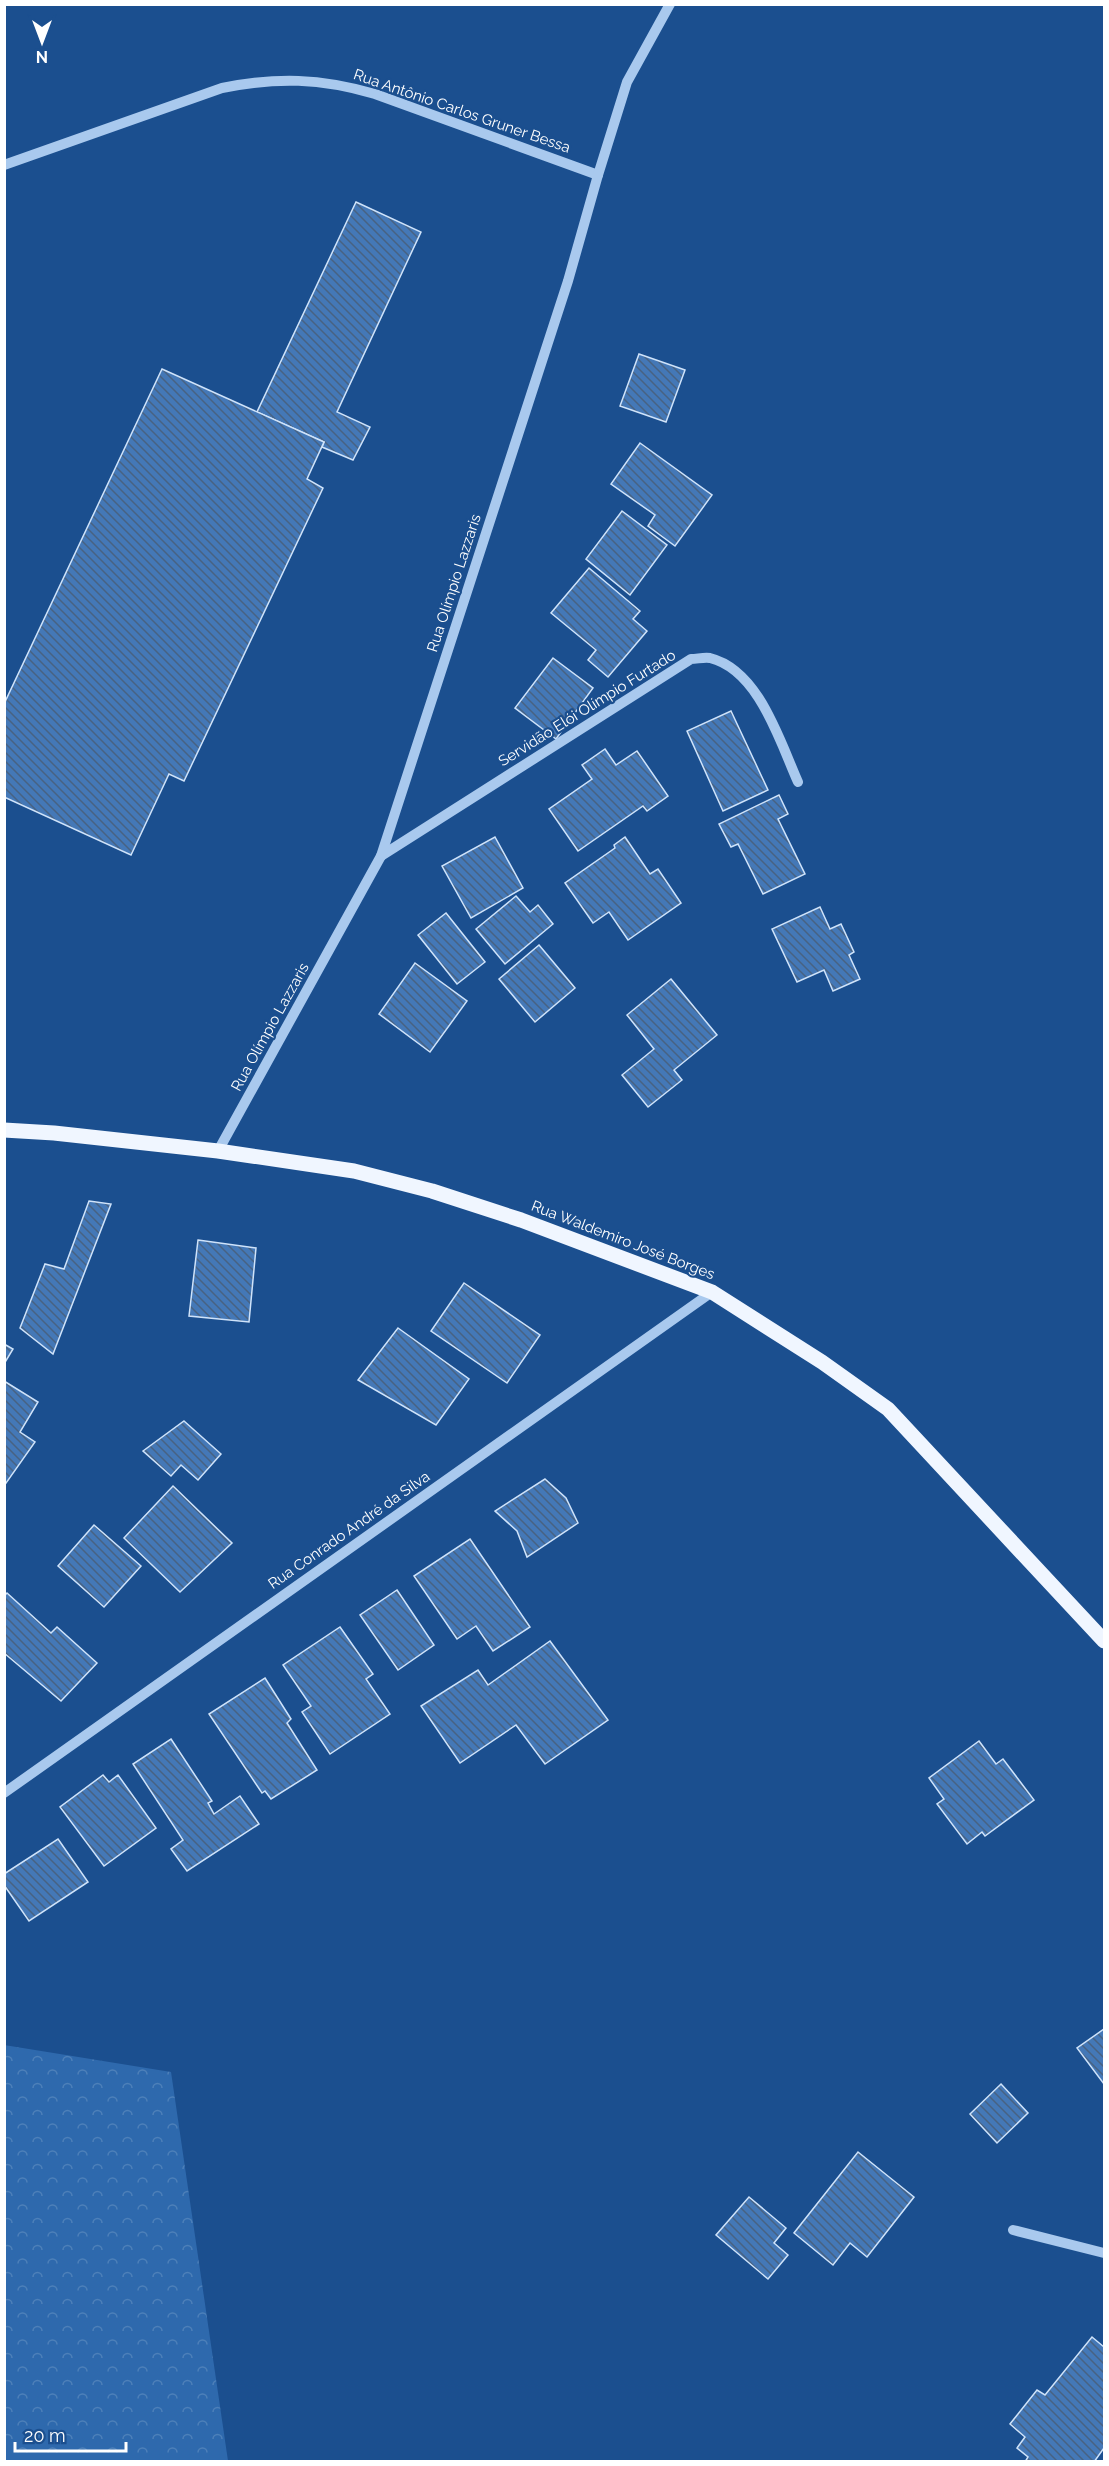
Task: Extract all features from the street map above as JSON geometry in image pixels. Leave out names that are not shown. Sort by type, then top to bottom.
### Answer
[{"type":"main road","name":"Rua Waldemiro José Borges","points":[[4,1130],[218,1150],[354,1171],[432,1191],[531,1224],[712,1292],[822,1362],[888,1409],[1104,1641]]},
{"type":"street","name":"Rua Olímpio Lazzaris","points":[[218,1150],[381,856],[568,281],[627,82],[670,4]]},
{"type":"street","name":"Rua Antônio Carlos Gruner Bessa","points":[[4,165],[222,88],[285,79],[336,84],[375,94],[598,175]]},
{"type":"street","name":"Servidão Elói Olímpio Furtado","points":[[381,856],[691,659],[709,658],[728,667],[751,687],[765,707],[798,782]]},
{"type":"street","name":"Rua Conrado André da Silva","points":[[4,1793],[712,1292]]},
{"type":"street","points":[[1013,2230],[1104,2253]]},
{"type":"green space","points":[[4,2045],[171,2072],[228,2461],[5,2461]]},
{"type":"building","points":[[356,202],[421,232],[337,412],[370,427],[353,460],[322,447],[324,442],[257,412]]},
{"type":"building","points":[[639,354],[685,370],[666,422],[620,406]]},
{"type":"building","points":[[162,369],[324,442],[307,479],[323,488],[184,781],[169,774],[131,855],[4,797],[4,704]]},
{"type":"building","points":[[640,443],[712,495],[675,546],[648,526],[655,515],[611,484]]},
{"type":"building","points":[[622,511],[667,545],[630,595],[586,559]]},
{"type":"building","points":[[589,568],[640,611],[633,619],[647,631],[608,677],[588,660],[596,650],[551,613]]},
{"type":"building","points":[[553,658],[593,688],[556,739],[515,708]]},
{"type":"building","points":[[731,711],[768,790],[723,811],[687,731]]},
{"type":"building","points":[[605,749],[616,765],[637,751],[668,796],[647,811],[643,806],[578,851],[549,809],[592,779],[582,765]]},
{"type":"building","points":[[779,795],[788,814],[778,819],[805,874],[763,894],[738,844],[731,847],[719,824]]},
{"type":"building","points":[[495,837],[523,888],[471,918],[442,866]]},
{"type":"building","points":[[625,837],[650,874],[658,869],[681,903],[628,940],[609,912],[593,923],[565,883],[615,848],[614,845]]},
{"type":"building","points":[[516,896],[530,912],[538,905],[553,924],[505,964],[476,929]]},
{"type":"building","points":[[820,907],[830,929],[841,924],[854,952],[849,955],[860,979],[833,991],[824,970],[797,982],[772,929]]},
{"type":"building","points":[[446,913],[485,962],[457,984],[418,935]]},
{"type":"building","points":[[539,945],[575,988],[535,1022],[499,979]]},
{"type":"building","points":[[415,963],[467,1001],[430,1052],[379,1014]]},
{"type":"building","points":[[671,979],[717,1035],[674,1070],[682,1080],[648,1107],[622,1075],[654,1049],[627,1015]]},
{"type":"building","points":[[89,1201],[111,1204],[53,1354],[20,1328],[45,1264],[64,1269]]},
{"type":"building","points":[[198,1240],[256,1248],[249,1322],[189,1316]]},
{"type":"building","points":[[464,1283],[540,1335],[507,1383],[431,1331]]},
{"type":"building","points":[[398,1328],[469,1379],[436,1425],[358,1380]]},
{"type":"building","points":[[4,1344],[13,1349],[4,1364]]},
{"type":"building","points":[[4,1381],[38,1402],[20,1432],[35,1442],[4,1486]]},
{"type":"building","points":[[184,1421],[221,1454],[198,1480],[181,1465],[171,1476],[143,1451]]},
{"type":"building","points":[[545,1479],[566,1498],[578,1523],[527,1557],[517,1531],[495,1511]]},
{"type":"building","points":[[173,1486],[232,1543],[180,1592],[124,1538]]},
{"type":"building","points":[[94,1525],[141,1566],[104,1607],[58,1566]]},
{"type":"building","points":[[470,1539],[530,1627],[493,1651],[476,1626],[457,1639],[414,1576]]},
{"type":"building","points":[[397,1590],[434,1645],[398,1670],[360,1615]]},
{"type":"building","points":[[7,1593],[51,1633],[57,1627],[97,1663],[61,1701],[4,1653],[4,1596]]},
{"type":"building","points":[[340,1627],[373,1674],[366,1679],[390,1714],[330,1754],[302,1712],[311,1706],[283,1665]]},
{"type":"building","points":[[550,1641],[608,1720],[545,1764],[516,1725],[460,1763],[421,1706],[478,1670],[488,1685]]},
{"type":"building","points":[[265,1678],[291,1719],[287,1723],[317,1770],[271,1799],[265,1791],[262,1793],[209,1714]]},
{"type":"building","points":[[171,1739],[212,1801],[208,1803],[214,1814],[240,1796],[259,1824],[187,1871],[171,1849],[183,1840],[133,1764]]},
{"type":"building","points":[[979,1741],[996,1764],[1003,1759],[1034,1800],[985,1836],[982,1832],[967,1844],[937,1804],[944,1799],[929,1778]]},
{"type":"building","points":[[103,1775],[109,1782],[118,1775],[156,1828],[104,1866],[60,1807]]},
{"type":"building","points":[[58,1839],[88,1882],[29,1921],[4,1885],[4,1874]]},
{"type":"building","points":[[1104,2029],[1104,2084],[1077,2048]]},
{"type":"building","points":[[1001,2084],[1028,2113],[997,2143],[970,2114]]},
{"type":"building","points":[[858,2152],[914,2197],[867,2257],[850,2243],[833,2265],[794,2233]]},
{"type":"building","points":[[749,2197],[786,2228],[774,2243],[788,2255],[768,2279],[716,2235]]},
{"type":"building","points":[[1092,2337],[1104,2347],[1104,2448],[1094,2462],[1025,2462],[1028,2457],[1017,2448],[1025,2437],[1010,2424],[1037,2390],[1045,2395]]}]
